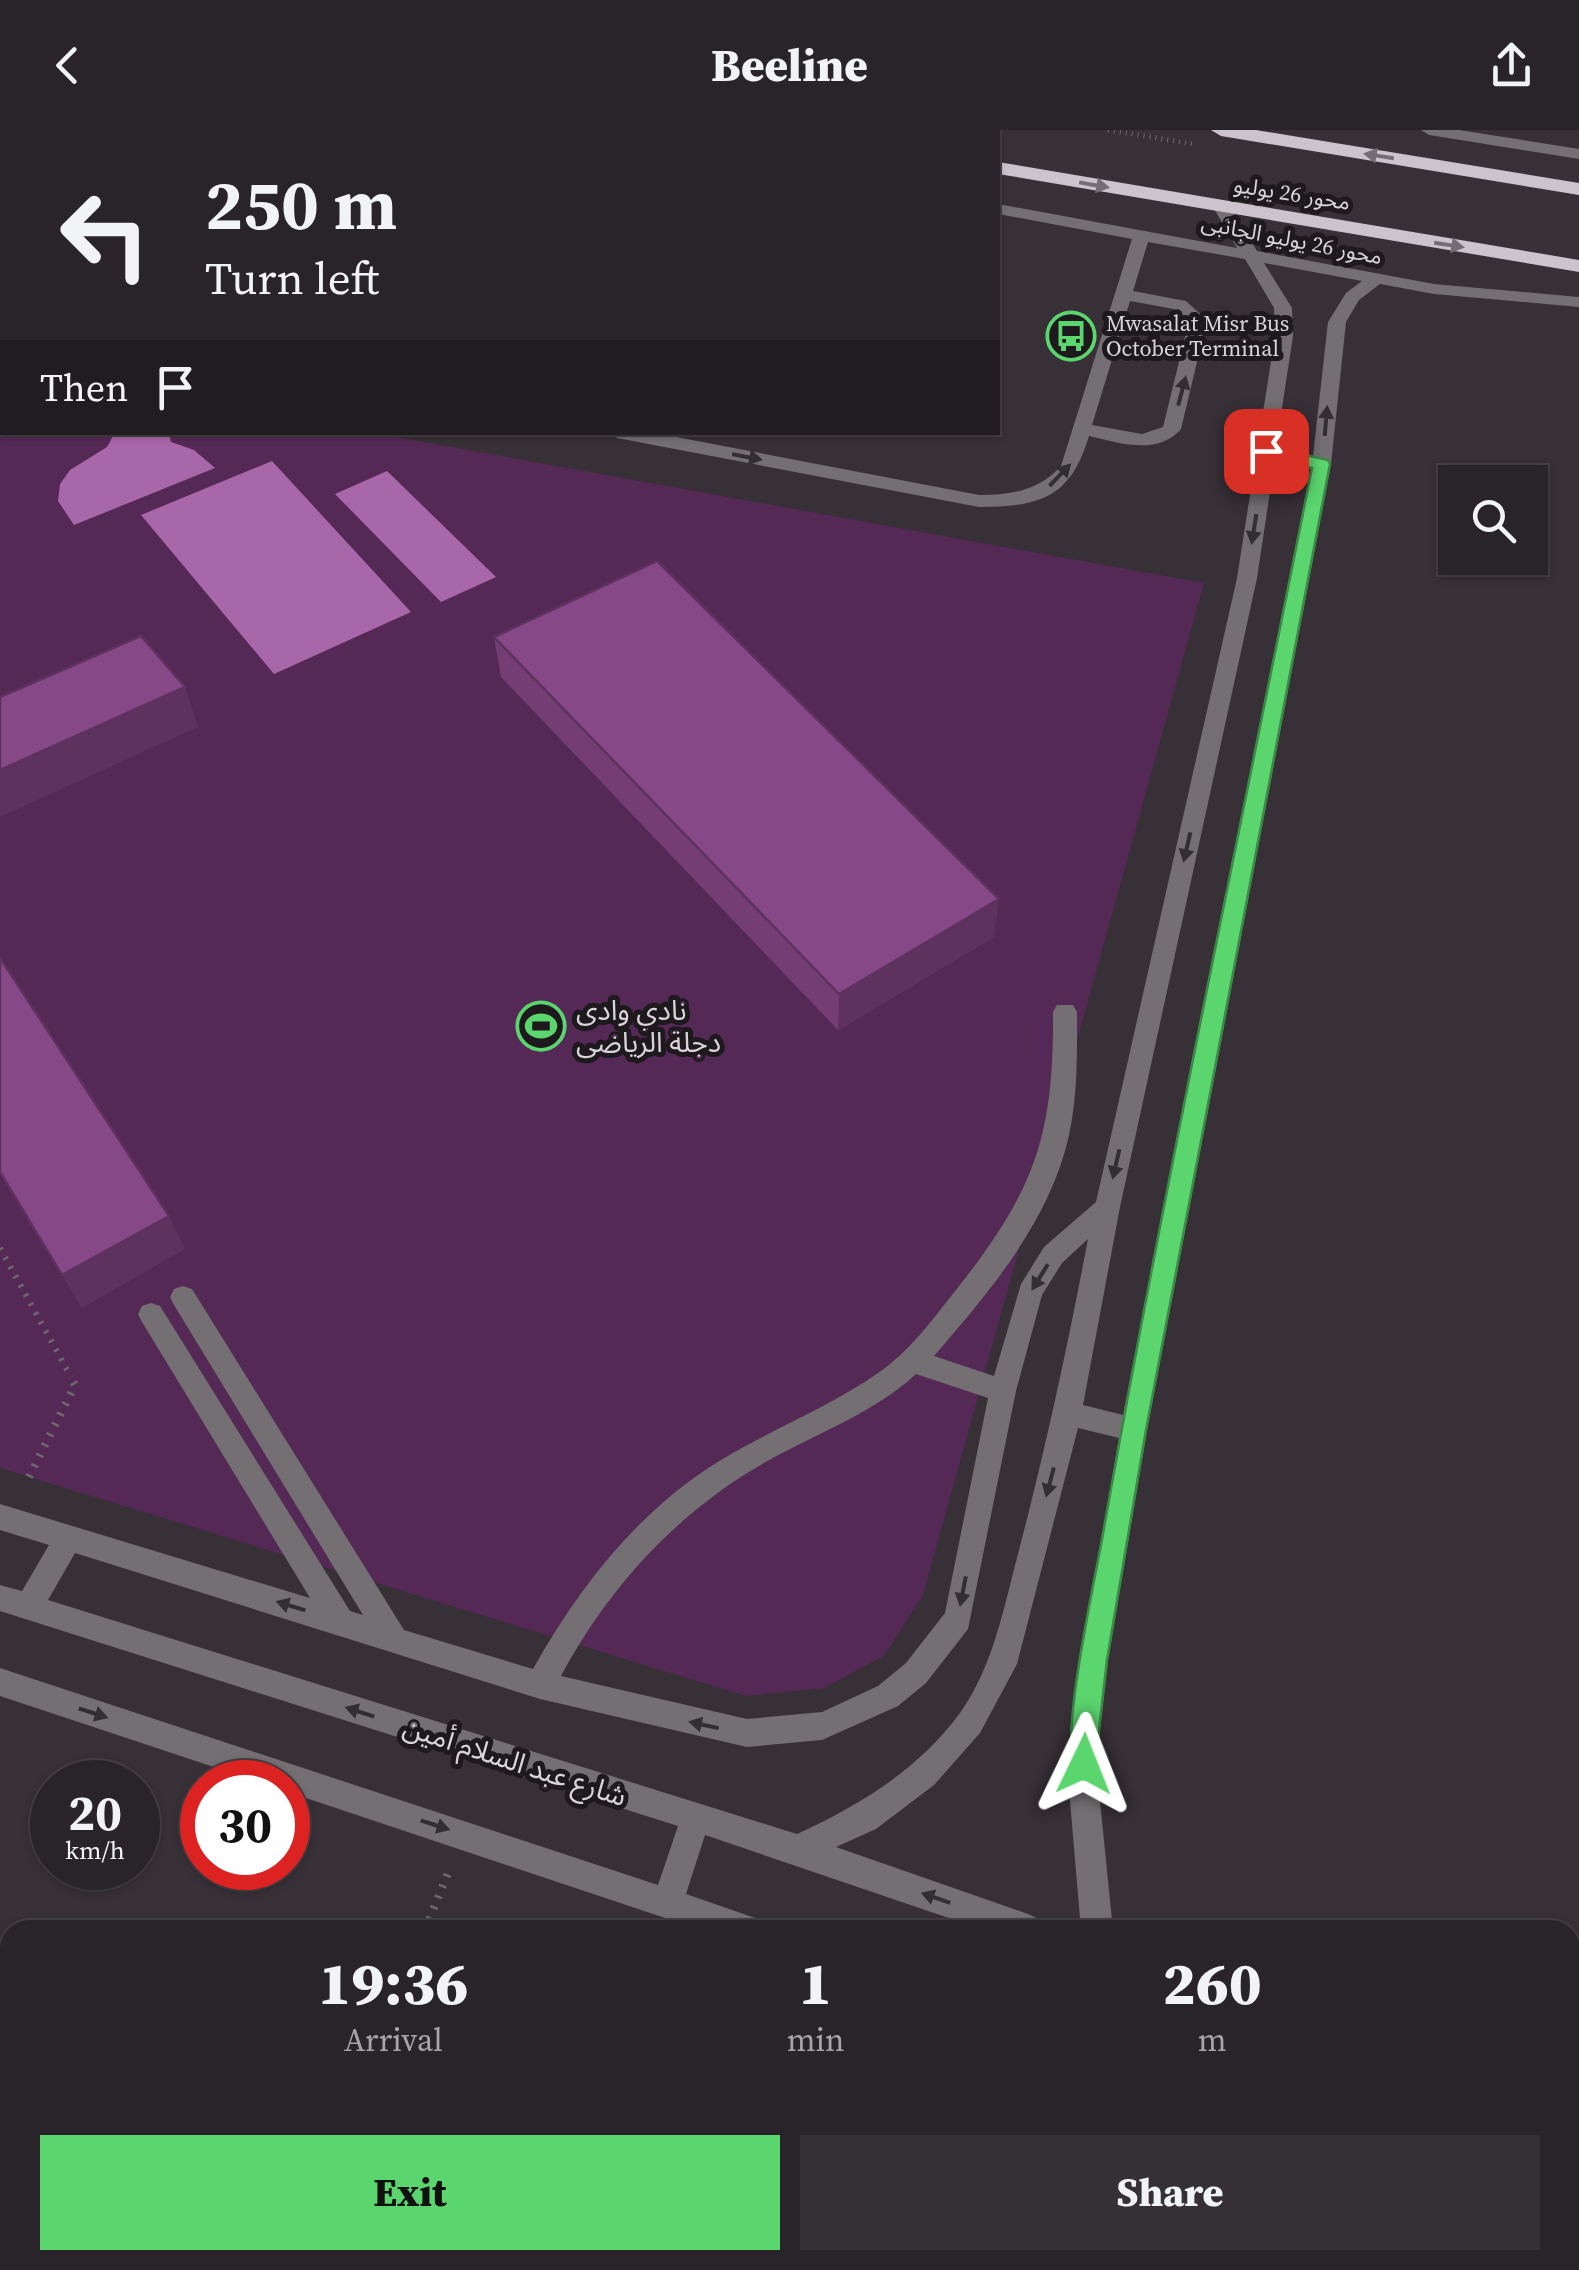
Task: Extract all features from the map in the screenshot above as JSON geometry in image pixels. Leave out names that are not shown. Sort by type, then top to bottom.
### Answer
[{"type":"highway","name":"محور 26 يوليو","points":[[1221,130],[1323,138],[1579,189]]},
{"type":"highway","name":"محور 26 يوليو","points":[[1000,168],[1579,266]]},
{"type":"street","points":[[1430,130],[1579,154]]},
{"type":"street","points":[[798,1849],[865,1818],[923,1776],[970,1723],[1003,1664],[1068,1413],[1107,1207],[1246,578],[1284,336],[1283,308],[1221,207]]},
{"type":"street","name":"محور 26 يوليو الجانبى","points":[[1000,209],[1377,278],[1491,296],[1579,302]]},
{"type":"street","points":[[634,435],[998,501],[1035,494],[1062,478],[1070,468],[1142,234]]},
{"type":"street","points":[[1096,1920],[1085,1801],[1084,1728],[1134,1430],[1322,464],[1337,322],[1352,297],[1377,278]]},
{"type":"street","points":[[1083,429],[1153,440],[1172,429],[1198,320],[1180,305],[1124,295]]},
{"type":"street","points":[[1266,451],[1322,464]]},
{"type":"street","points":[[540,1685],[586,1604],[670,1514],[741,1460],[872,1392],[913,1361],[1002,1252],[1035,1202],[1063,1115],[1068,1070],[1065,1012]]},
{"type":"street","points":[[0,1517],[540,1685],[747,1733],[822,1726],[888,1696],[940,1648],[958,1619],[1003,1391],[1030,1292],[1053,1255],[1107,1207]]},
{"type":"street","points":[[183,1297],[394,1640]]},
{"type":"street","points":[[151,1314],[340,1620]]},
{"type":"street","points":[[913,1361],[1003,1391]]},
{"type":"street","points":[[1068,1413],[1134,1430]]},
{"type":"street","points":[[266,1498],[298,1480]]},
{"type":"street","points":[[14,1602],[68,1538]]},
{"type":"street","name":"شارع عبد السلام أمين","points":[[14,1602],[798,1849],[1000,1920]]},
{"type":"street","points":[[0,1682],[716,1920]]},
{"type":"street","points":[[668,1904],[696,1818]]},
{"type":"path","points":[[0,1248],[75,1385],[28,1476]]},
{"type":"path","points":[[429,1920],[464,1834]]},
{"type":"shaded area","name":"نادي وادى دجلة الرياضى","points":[[0,435],[385,435],[1204,583],[923,1595],[884,1656],[824,1688],[746,1696],[0,1468]]},
{"type":"shaded area","points":[[113,435],[169,435],[171,442],[194,450],[215,468],[74,525],[58,501],[60,484],[70,470],[107,447]]},
{"type":"shaded area","points":[[272,461],[411,612],[274,674],[141,515]]},
{"type":"shaded area","points":[[387,471],[496,577],[441,602],[335,494]]},
{"type":"building","points":[[657,561],[999,899],[839,994],[494,637]]},
{"type":"building","points":[[141,636],[185,687],[0,770],[0,697]]},
{"type":"building","points":[[0,958],[169,1216],[62,1275],[0,1172]]},
{"type":"place","name":"Mwasalat Misr Bus October Terminal","points":[[1071,336]]},
{"type":"place","name":"نادي وادى دجلة الرياضى","points":[[541,1026]]},
{"type":"route","points":[[1084,1764],[1084,1728],[1094,1660],[1134,1430],[1322,464],[1266,451]]}]
